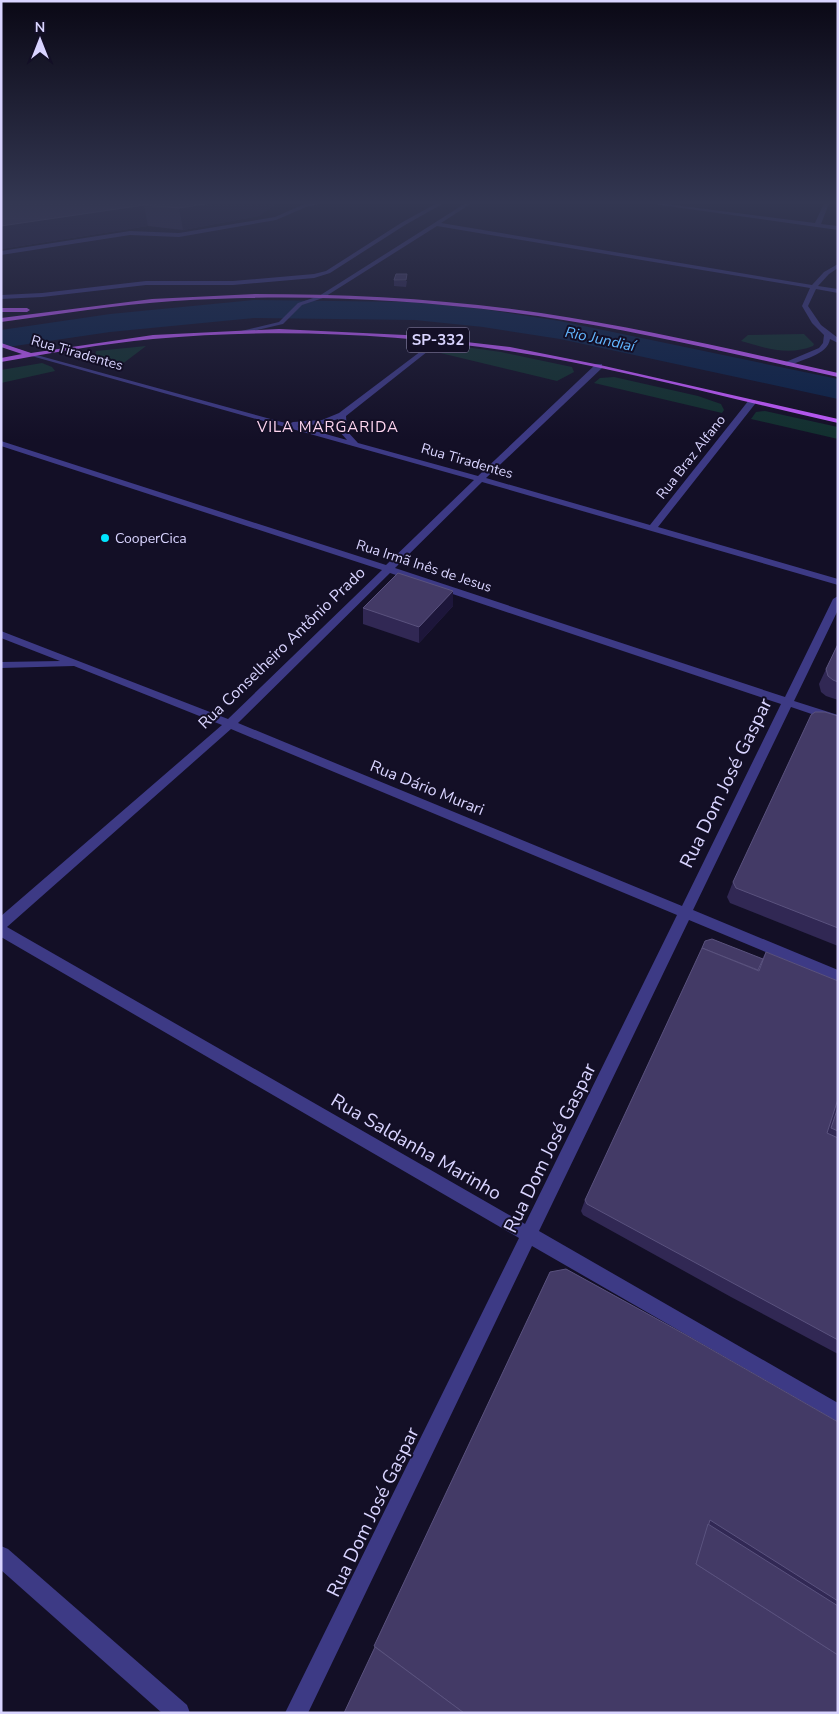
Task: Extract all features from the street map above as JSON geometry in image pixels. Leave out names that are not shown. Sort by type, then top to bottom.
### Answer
[{"type":"main road","points":[[280,297],[300,304]]},
{"type":"main road","name":"SP-332","points":[[1,320],[109,305],[176,299],[380,298],[498,309],[637,332],[838,375]]},
{"type":"main road","name":"Rua Tiradentes","points":[[1,310],[109,305]]},
{"type":"main road","name":"SP-332","points":[[1,360],[153,337],[240,332],[322,332],[439,340],[490,346],[599,366],[838,421]]},
{"type":"main road","name":"Rua Tiradentes","points":[[1,345],[31,355]]},
{"type":"street","points":[[1,297],[42,295],[146,283],[246,281]]},
{"type":"street","points":[[240,332],[281,323],[300,304],[321,297],[346,281]]},
{"type":"street","points":[[778,281],[838,291]]},
{"type":"street","points":[[818,281],[805,306],[813,320],[827,336],[838,341]]},
{"type":"street","points":[[785,364],[821,349],[826,344],[827,336]]},
{"type":"street","points":[[280,424],[323,422],[342,415],[439,340]]},
{"type":"street","name":"Rua Tiradentes","points":[[31,355],[480,479],[838,582]]},
{"type":"street","name":"Rua Conselheiro Antônio Prado","points":[[1,924],[230,724],[388,568],[599,366]]},
{"type":"street","name":"Rua Braz Alfano","points":[[652,529],[752,402]]},
{"type":"street","points":[[342,415],[340,428],[344,434],[361,446]]},
{"type":"street","name":"Rua Irmã Inês de Jesus","points":[[1,442],[388,568],[838,719]]},
{"type":"street","name":"Rua Dom José Gaspar","points":[[296,1713],[530,1236],[838,599]]},
{"type":"street","name":"Rua Dário Murari","points":[[1,634],[230,724],[838,976]]},
{"type":"street","points":[[1,665],[77,664]]},
{"type":"street","name":"Rua Saldanha Marinho","points":[[1,930],[838,1413]]},
{"type":"street","points":[[1,1556],[179,1713]]},
{"type":"green space","points":[[804,334],[814,344],[813,346],[786,351],[741,341],[748,335]]},
{"type":"green space","points":[[451,345],[501,352],[572,367],[574,372],[557,381],[432,351]]},
{"type":"green space","points":[[146,346],[121,365],[95,357],[96,351]]},
{"type":"green space","points":[[42,363],[52,367],[55,371],[1,383],[1,370]]},
{"type":"green space","points":[[614,377],[698,396],[721,404],[724,410],[722,413],[594,383],[600,378]]},
{"type":"green space","points":[[765,411],[838,427],[838,439],[751,419],[756,412]]},
{"type":"building","points":[[398,573],[453,591],[419,627],[363,608]]},
{"type":"building","points":[[838,644],[838,682],[828,676],[826,669]]},
{"type":"building","points":[[815,712],[825,712],[838,716],[838,928],[736,888],[733,882],[811,715]]},
{"type":"building","points":[[712,939],[763,959],[758,970],[702,948],[705,941]]},
{"type":"building","points":[[702,948],[759,971],[766,952],[838,981],[838,1099],[827,1133],[838,1138],[838,1340],[587,1204],[585,1200]]},
{"type":"building","points":[[838,1107],[838,1131],[831,1128]]},
{"type":"building","points":[[566,1269],[838,1422],[838,1601],[710,1520],[696,1564],[838,1655],[838,1713],[464,1713],[374,1646],[550,1272]]},
{"type":"building","points":[[708,1524],[838,1606],[838,1655],[696,1564]]},
{"type":"building","points":[[375,1647],[464,1713],[344,1713]]},
{"type":"waterway","name":"Rio Jundiaí","points":[[1,339],[110,323],[254,309],[415,311],[483,318],[560,330],[838,389]]},
{"type":"place","name":"CooperCica","points":[[105,538]]},
{"type":"district","name":"VILA MARGARIDA","points":[[328,427]]}]
